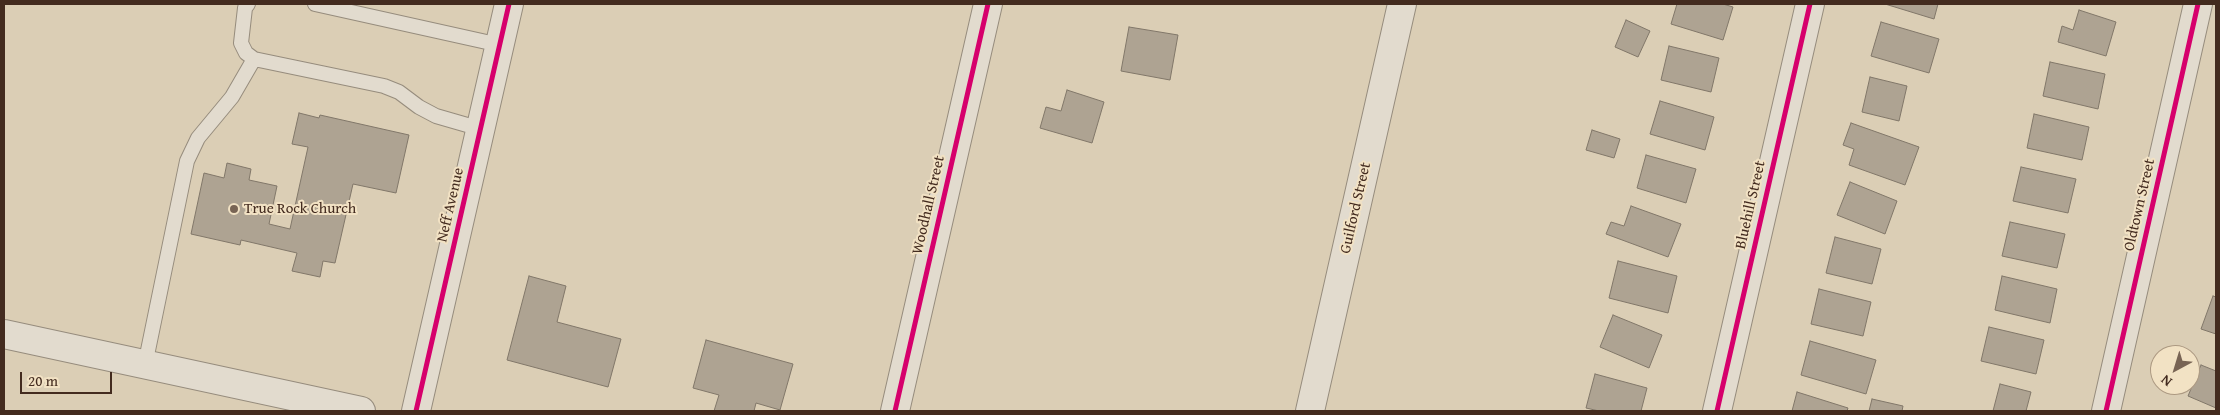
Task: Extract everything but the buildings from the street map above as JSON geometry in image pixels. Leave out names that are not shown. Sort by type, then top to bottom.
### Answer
[{"type":"street","name":"Neff Avenue","points":[[416,411],[509,4]]},
{"type":"street","name":"Woodhall Street","points":[[895,411],[988,4]]},
{"type":"street","name":"Guilford Street","points":[[1310,411],[1402,4]]},
{"type":"street","name":"Bluehill Street","points":[[1717,411],[1810,4]]},
{"type":"street","name":"Oldtown Street","points":[[2106,411],[2198,4]]},
{"type":"street","points":[[4,334],[361,411]]},
{"type":"lane","points":[[248,4],[245,8],[241,43],[246,53],[254,59],[384,86],[399,92],[419,107],[436,116],[481,129]]},
{"type":"lane","points":[[315,4],[500,45]]},
{"type":"lane","points":[[145,365],[187,161],[198,138],[232,97],[254,59]]},
{"type":"cycle path","points":[[416,411],[509,4]]},
{"type":"cycle path","points":[[895,411],[988,4]]},
{"type":"cycle path","points":[[1717,411],[1810,4]]},
{"type":"cycle path","points":[[2106,411],[2198,4]]},
{"type":"place","name":"True Rock Church","points":[[234,209]]}]
